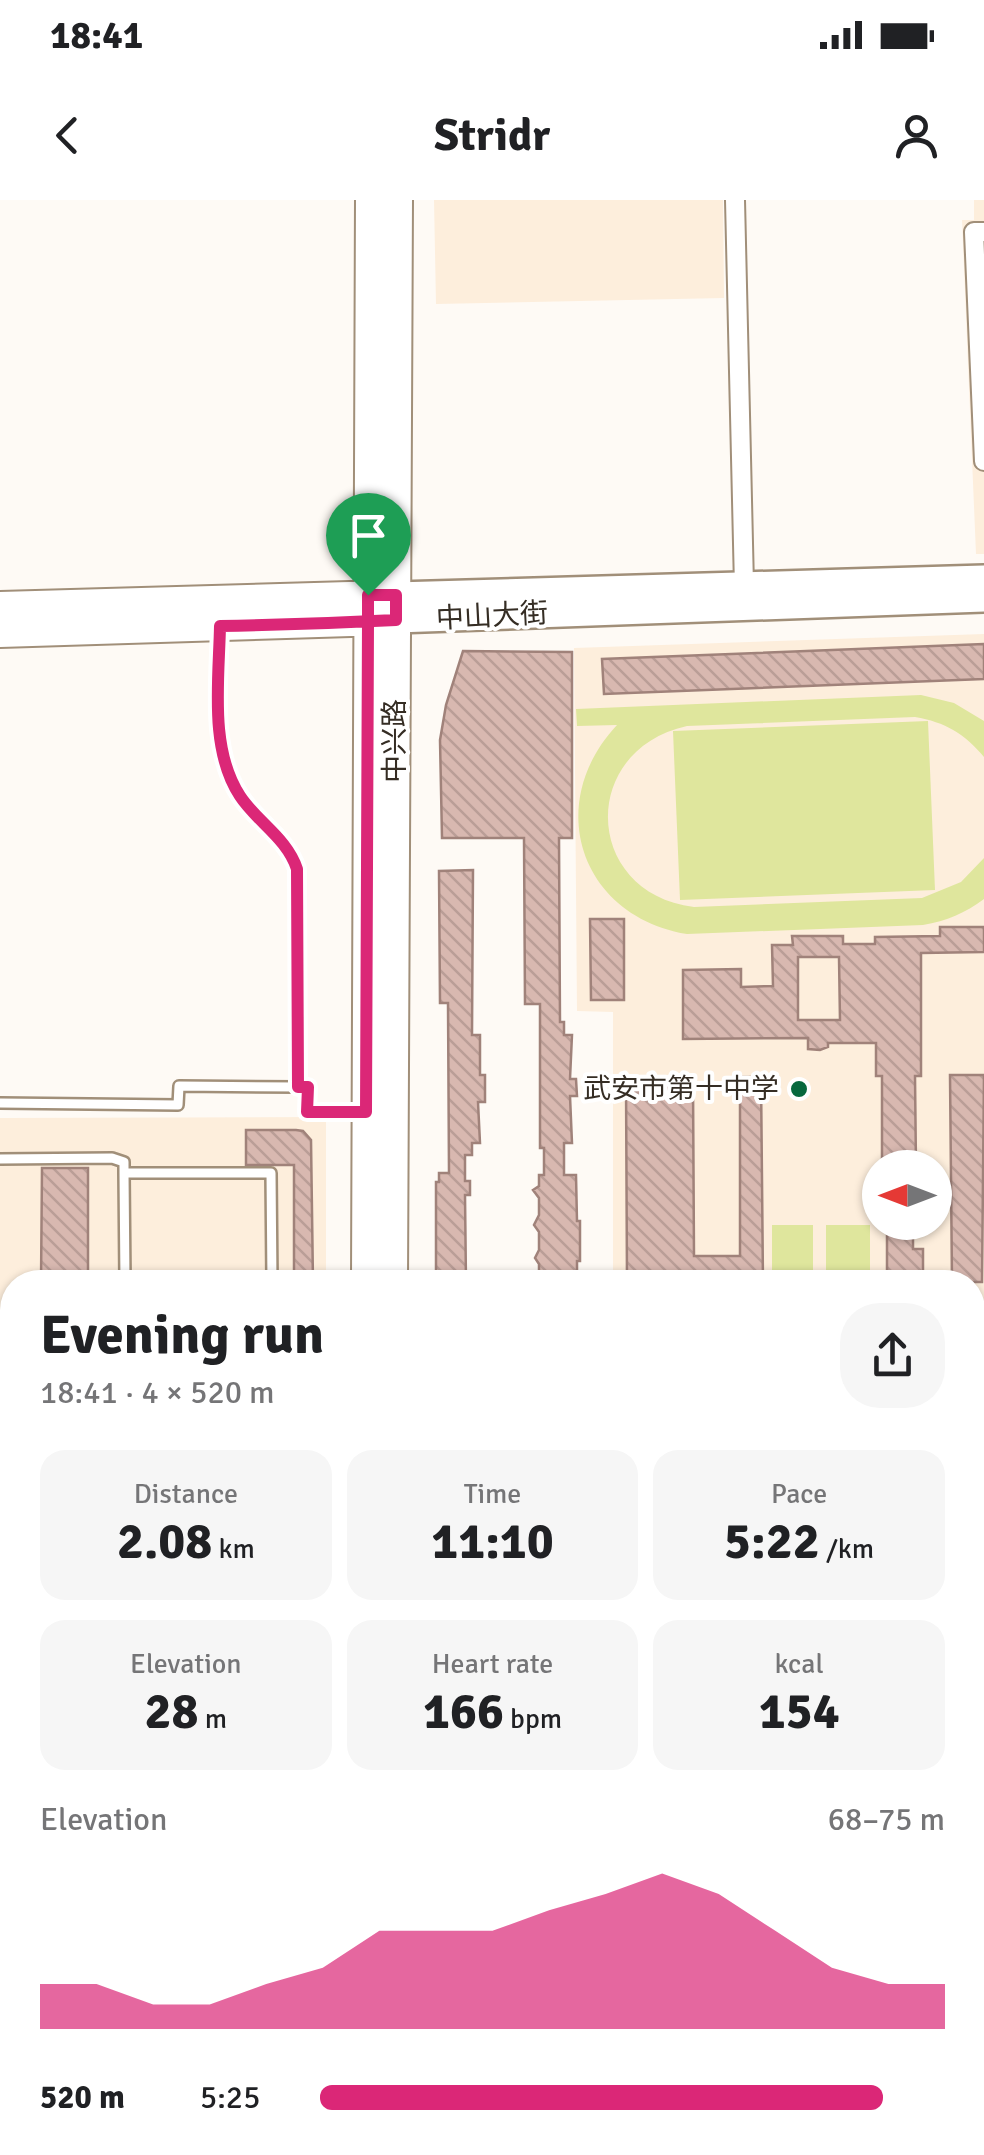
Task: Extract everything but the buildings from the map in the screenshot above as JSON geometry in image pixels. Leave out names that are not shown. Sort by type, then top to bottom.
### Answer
[{"type":"main road","name":"中兴路","points":[[370,200],[382,608],[393,1270]]},
{"type":"main road","name":"中兴路","points":[[366,1270],[366,1112],[398,200]]},
{"type":"main road","name":"中山大街","points":[[0,633],[220,626],[382,608],[744,586],[984,578]]},
{"type":"main road","name":"中山大街","points":[[0,606],[382,608],[984,599]]},
{"type":"street","points":[[735,200],[744,586]]},
{"type":"street","points":[[984,232],[974,232],[984,460]]},
{"type":"lane","points":[[220,626],[221,736],[231,780],[243,800],[292,854],[297,869],[298,1087]]},
{"type":"lane","points":[[0,1103],[178,1105],[179,1086],[308,1087],[307,1112],[366,1112]]},
{"type":"lane","points":[[0,1158],[112,1158],[124,1162],[125,1270]]},
{"type":"lane","points":[[124,1173],[271,1173],[272,1270]]},
{"type":"shaded area","points":[[434,200],[723,200],[724,298],[436,304]]},
{"type":"shaded area","points":[[974,200],[984,200],[984,554],[976,554],[962,220],[974,220]]},
{"type":"shaded area","name":"武安市第十中学","points":[[984,634],[984,1270],[613,1270],[613,1012],[577,1011],[574,648]]},
{"type":"shaded area","points":[[326,1117],[326,1270],[0,1270],[0,1118]]},
{"type":"green space","points":[[921,695],[954,703],[984,721],[984,757],[954,730],[915,717],[687,726],[651,740],[626,762],[612,790],[608,820],[614,850],[631,876],[657,896],[694,907],[922,898],[961,882],[984,858],[984,899],[970,908],[923,925],[687,934],[650,923],[621,905],[598,881],[584,852],[578,821],[582,788],[594,756],[617,725],[577,726],[576,709]]},
{"type":"green space","points":[[928,721],[935,890],[680,900],[673,731]]},
{"type":"green space","points":[[772,1225],[813,1225],[813,1270],[772,1270]]},
{"type":"green space","points":[[826,1225],[862,1225],[862,1240],[870,1240],[870,1270],[826,1270]]},
{"type":"place","name":"武安市第十中学","points":[[799,1089]]},
{"type":"route","points":[[368,595],[368,621],[366,1112],[307,1112],[308,1087],[298,1087],[297,869],[292,854],[243,800],[231,780],[218,700],[220,626],[304,624],[368,621],[396,620],[396,595],[368,595]]}]
